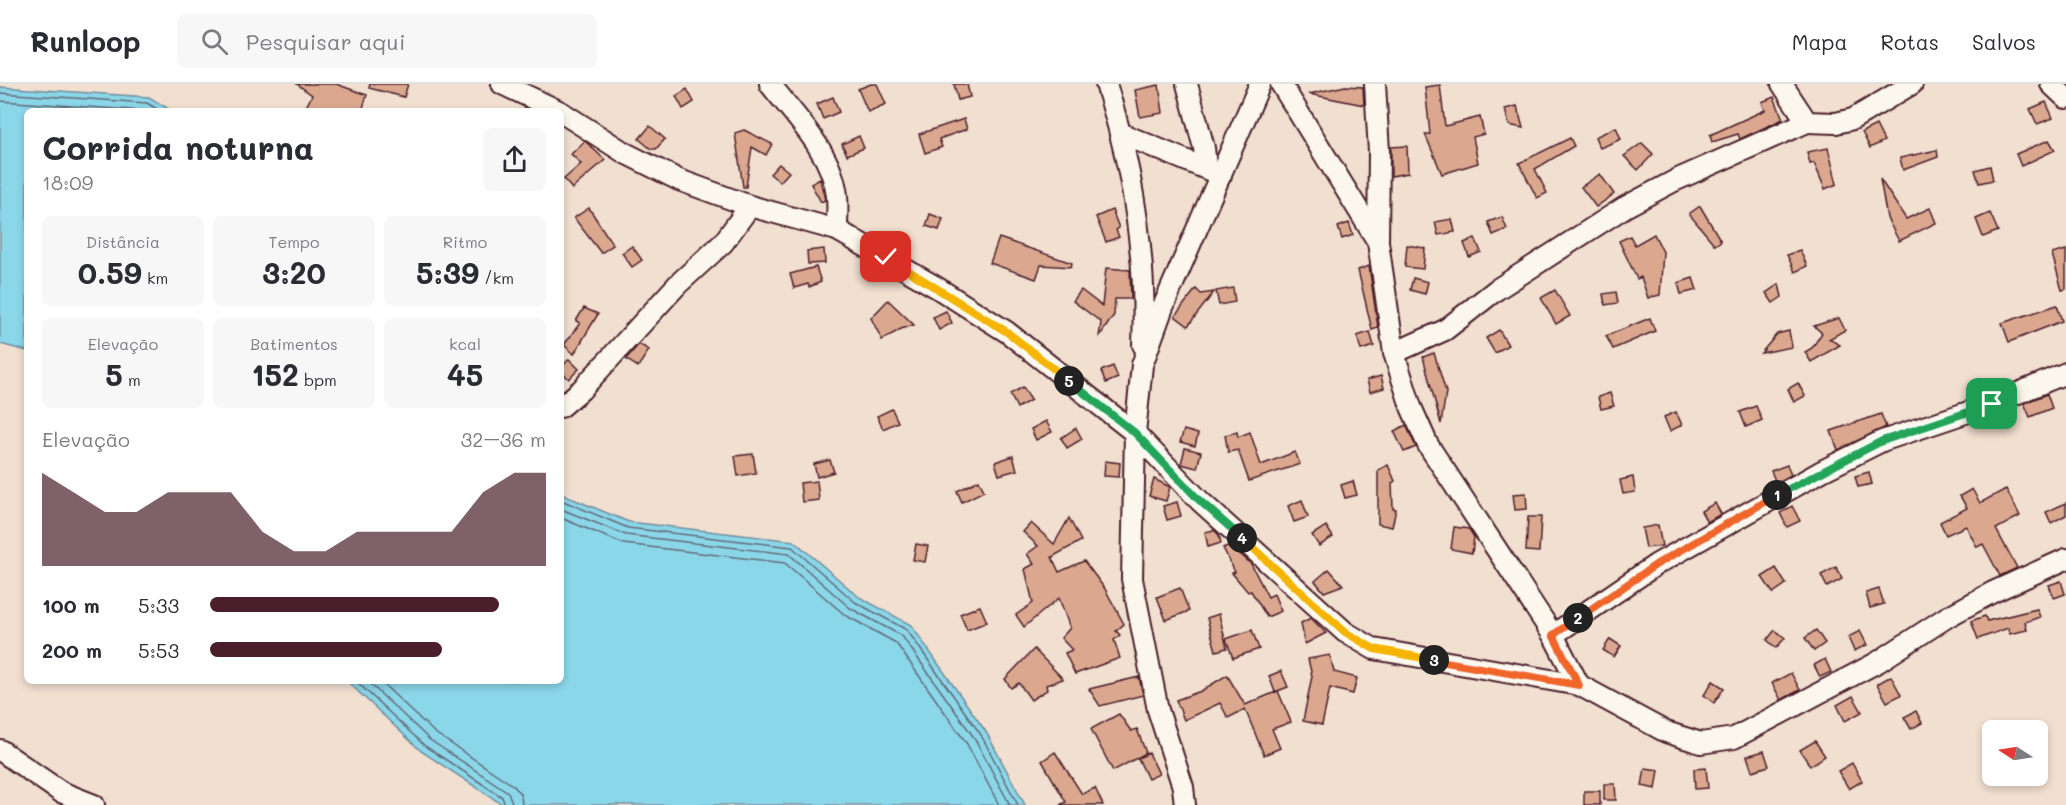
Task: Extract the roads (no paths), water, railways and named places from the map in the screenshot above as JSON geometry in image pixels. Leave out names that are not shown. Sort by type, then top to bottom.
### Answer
[{"type":"street","points":[[502,84],[552,108]]},
{"type":"street","points":[[770,84],[800,121],[832,175],[837,195],[837,230]]},
{"type":"street","points":[[1106,84],[1120,133],[1143,252],[1145,297],[1142,366],[1135,433],[1132,579],[1158,710],[1183,787],[1185,805]]},
{"type":"street","points":[[1187,84],[1204,148],[1214,171]]},
{"type":"street","points":[[1142,366],[1214,171],[1260,84]]},
{"type":"street","points":[[1281,84],[1378,242]]},
{"type":"street","points":[[1375,84],[1379,152],[1378,242],[1394,353],[1411,407],[1428,445],[1553,635],[1579,685]]},
{"type":"street","points":[[1782,84],[1807,122]]},
{"type":"street","points":[[1394,353],[1445,330],[1496,290],[1625,207],[1676,180],[1807,122],[1836,123],[1853,119],[1912,84]]},
{"type":"street","points":[[2051,84],[2066,98]]},
{"type":"street","points":[[564,115],[625,153],[679,180],[750,206],[837,230],[936,287],[1007,332],[1135,433],[1200,501],[1345,632],[1374,649],[1579,685],[1666,732],[1701,743],[1734,738],[1878,662],[1947,617],[1994,592],[2066,559]]},
{"type":"street","points":[[1120,133],[1214,171]]},
{"type":"street","points":[[564,404],[678,284],[723,243],[750,206]]},
{"type":"street","points":[[1553,635],[1657,564],[1822,471],[1882,441],[1992,404],[2066,373]]},
{"type":"street","points":[[4,760],[60,798],[94,805]]},
{"type":"water","points":[[0,87],[149,97],[167,108],[24,108],[24,350],[0,344]]},
{"type":"water","points":[[564,495],[629,522],[794,541],[859,597],[911,625],[986,732],[1025,805],[503,805],[421,751],[350,684],[564,684]]}]
